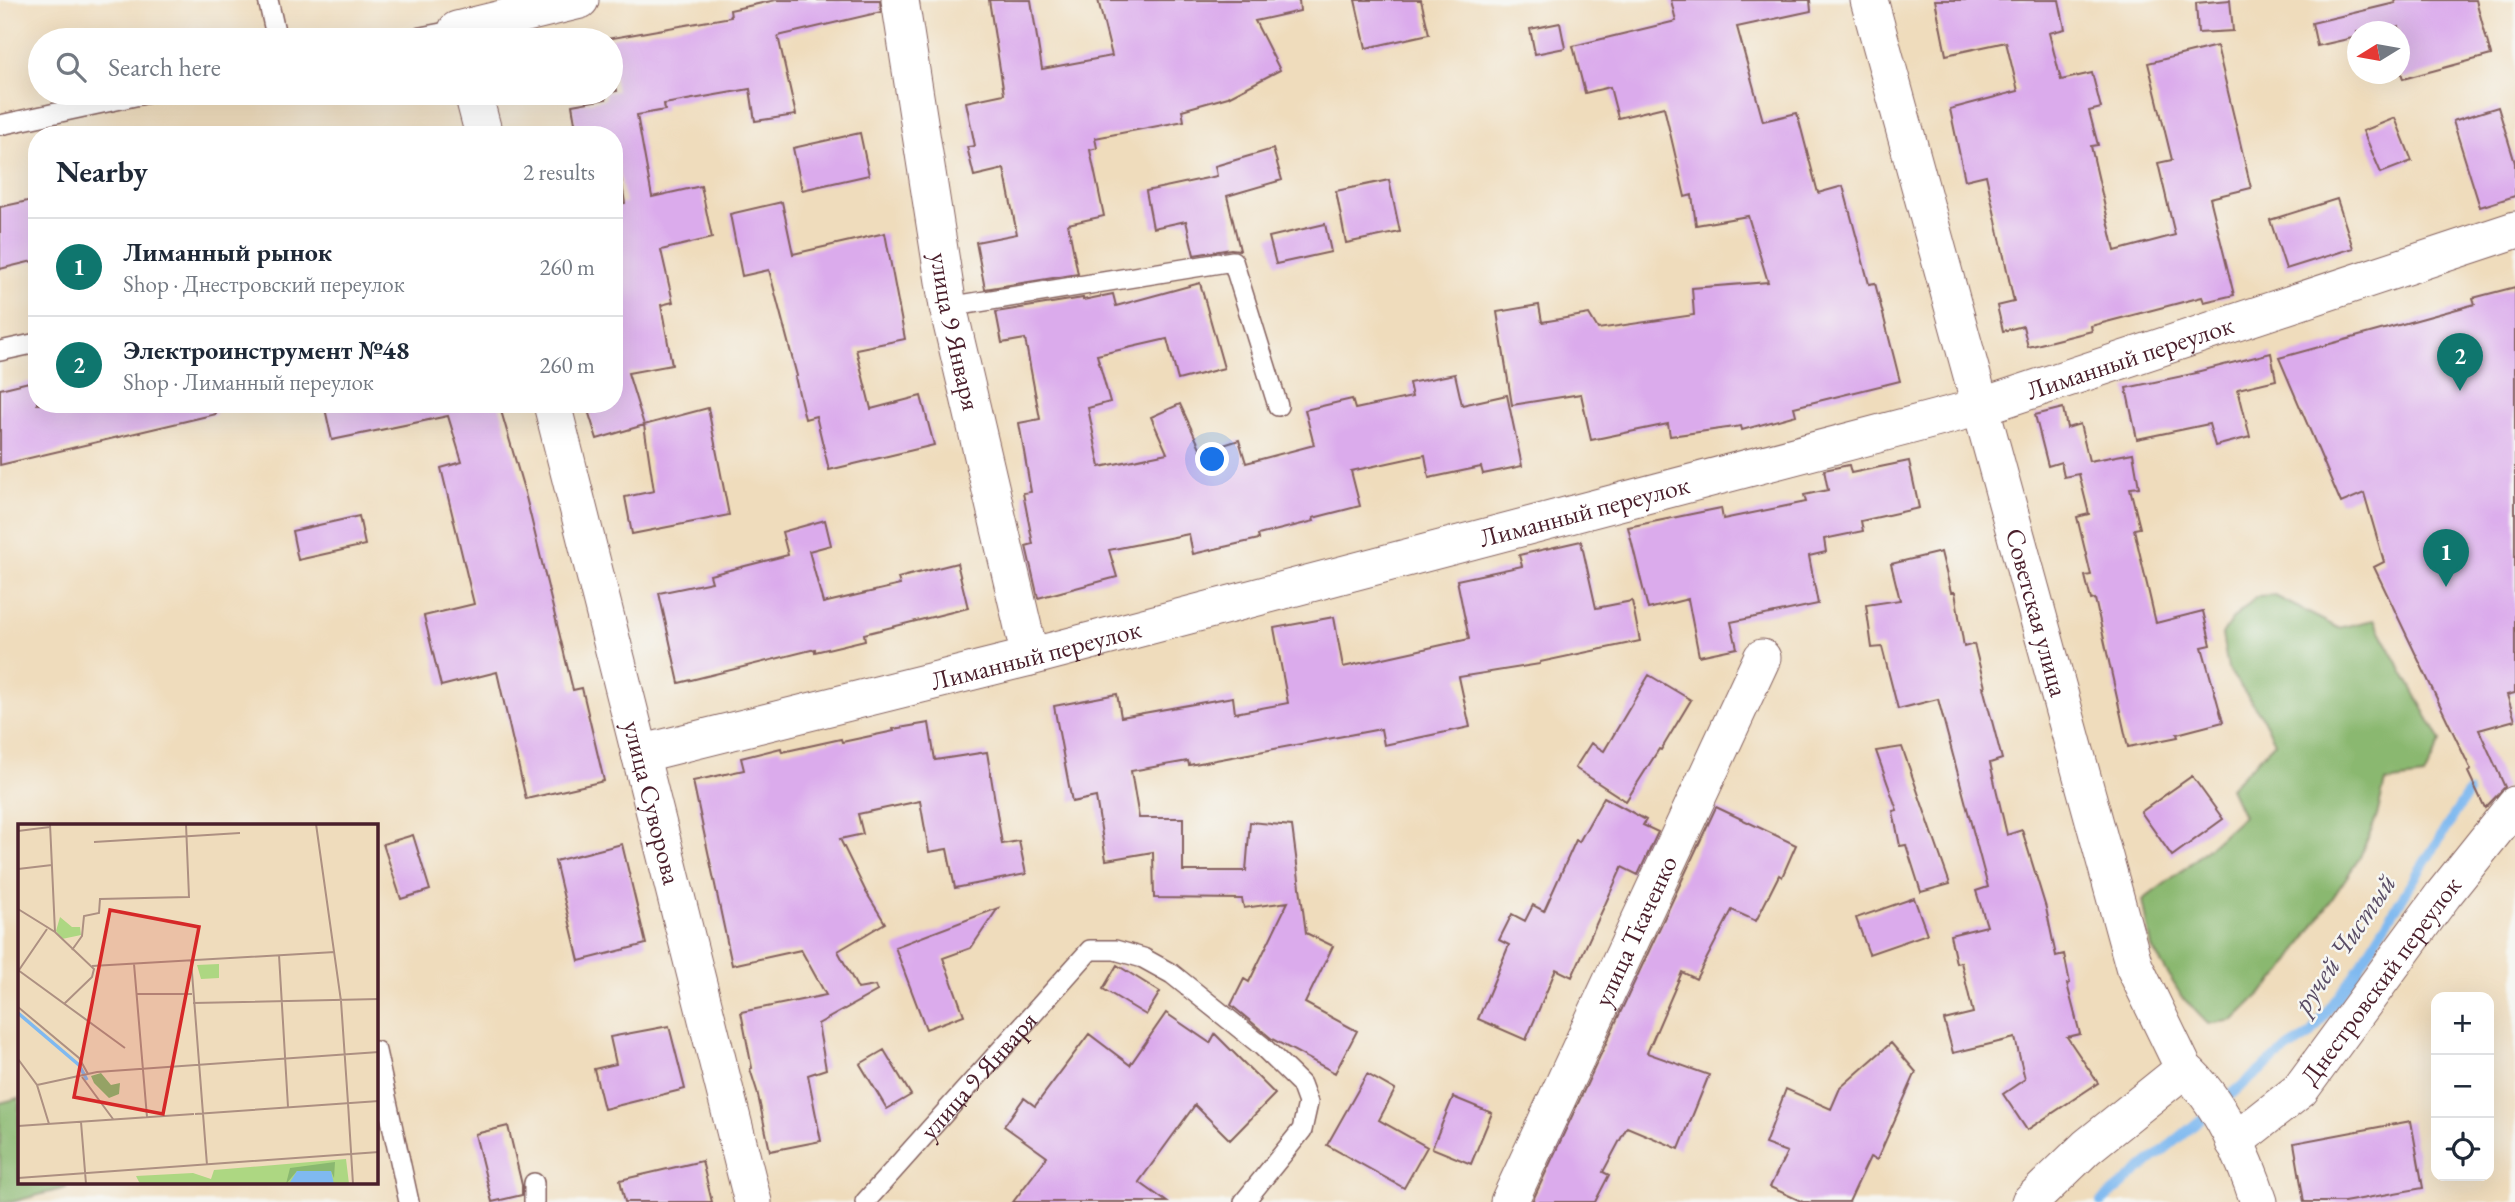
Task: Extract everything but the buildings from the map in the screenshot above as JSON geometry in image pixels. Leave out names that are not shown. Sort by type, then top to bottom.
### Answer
[{"type":"street","points":[[455,23],[580,0]]},
{"type":"street","name":"улица 9 Января","points":[[900,0],[948,307],[1030,657]]},
{"type":"street","name":"Советская улица","points":[[1869,0],[2134,967],[2190,1075],[2230,1133],[2249,1170],[2259,1202]]},
{"type":"street","points":[[476,105],[482,126]]},
{"type":"street","name":"Лиманный переулок","points":[[640,754],[1030,657],[1980,407],[2515,230]]},
{"type":"street","name":"улица Суворова","points":[[554,413],[753,1202]]},
{"type":"street","name":"улица Ткаченко","points":[[1508,1202],[1762,658]]},
{"type":"street","name":"Днестровский переулок","points":[[2230,1133],[2300,1090],[2443,895],[2515,805]]},
{"type":"street","points":[[2030,1202],[2087,1147],[2190,1075]]},
{"type":"lane","points":[[268,0],[274,28]]},
{"type":"lane","points":[[0,125],[93,105]]},
{"type":"lane","points":[[948,307],[1233,261],[1279,406]]},
{"type":"lane","points":[[0,351],[28,345]]},
{"type":"lane","name":"улица 9 Января","points":[[865,1202],[1090,950],[1115,950],[1143,958],[1172,974],[1262,1046],[1301,1084],[1308,1103],[1302,1130],[1244,1202]]},
{"type":"lane","points":[[378,1060],[409,1202]]},
{"type":"green space","points":[[2275,596],[2338,628],[2374,620],[2441,741],[2424,777],[2385,782],[2377,816],[2360,857],[2283,972],[2234,1020],[2208,1024],[2182,997],[2152,948],[2143,900],[2188,866],[2243,816],[2230,788],[2275,742],[2263,718],[2228,669],[2222,635],[2231,621],[2256,597]]},
{"type":"green space","points":[[18,1098],[18,1184],[66,1184],[66,1188],[12,1202],[0,1202],[0,1103]]},
{"type":"waterway","name":"ручей Чистый","points":[[2101,1202],[2279,1055],[2310,1035],[2354,975],[2468,793]]},
{"type":"place","name":"Электроинструмент №48","points":[[2460,391]]},
{"type":"place","name":"Лиманный рынок","points":[[2446,587]]}]
